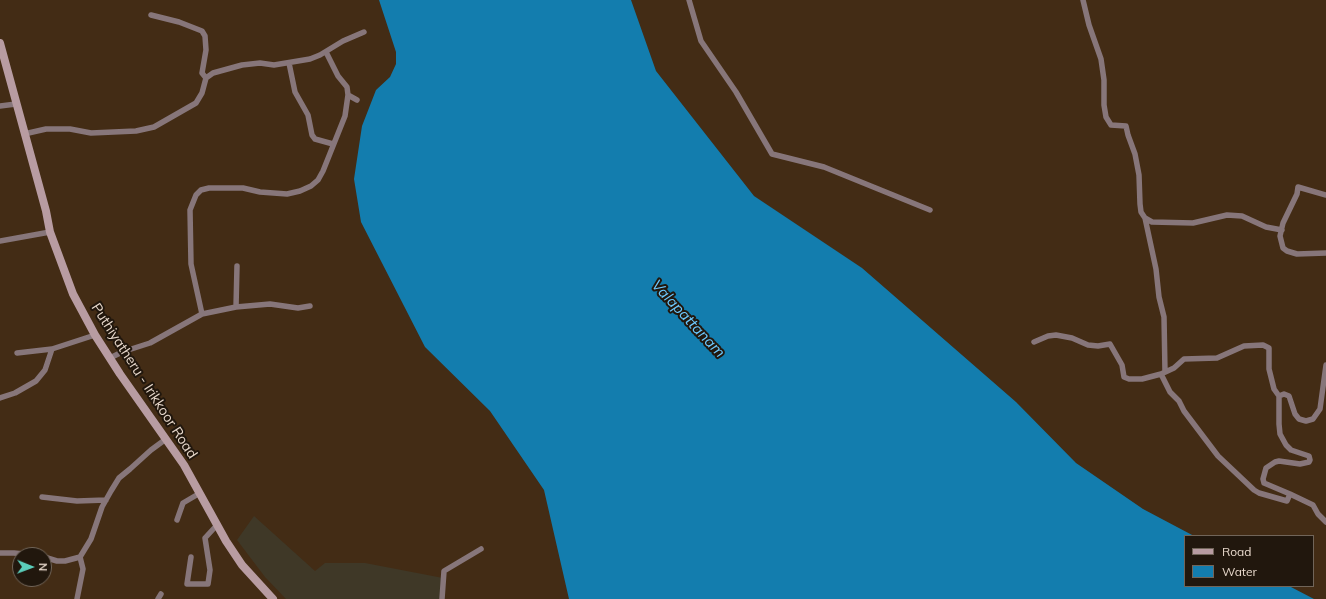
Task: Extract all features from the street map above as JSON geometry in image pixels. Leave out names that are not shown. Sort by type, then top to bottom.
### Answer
[{"type":"main road","name":"Puthiyatheru - Irikkoor Road","points":[[0,44],[46,211],[50,232],[73,294],[92,336],[110,358],[142,407],[184,465],[217,525],[242,564],[273,599]]},
{"type":"street","points":[[689,0],[701,41],[736,92],[772,154],[824,167],[930,210]]},
{"type":"street","points":[[1083,0],[1089,25],[1101,59],[1106,116],[1111,125],[1126,126],[1136,159],[1139,174],[1140,204],[1156,269],[1159,297],[1164,317],[1163,373],[1170,392],[1179,400],[1184,410],[1218,456],[1244,482],[1259,493],[1287,501],[1290,494]]},
{"type":"street","points":[[151,14],[179,22],[202,31],[205,36],[206,50],[202,73],[206,78]]},
{"type":"street","points":[[24,134],[46,129],[70,129],[91,133],[136,131],[154,127],[196,104],[202,93],[206,78],[213,73],[242,65],[260,63],[289,63],[316,57],[343,41],[364,32]]},
{"type":"street","points":[[202,314],[191,264],[190,210],[196,195],[201,190],[210,188],[243,188],[260,192],[286,194],[300,191],[311,186],[318,180],[344,116],[348,95],[347,87],[338,76],[326,52]]},
{"type":"street","points":[[289,63],[295,92],[308,115],[312,135],[315,139],[333,144]]},
{"type":"street","points":[[348,95],[357,100]]},
{"type":"street","points":[[0,106],[16,104]]},
{"type":"street","points":[[1326,195],[1298,187],[1297,194],[1283,223],[1280,236],[1283,248],[1287,251],[1296,254],[1326,253]]},
{"type":"street","points":[[1144,218],[1152,222],[1193,223],[1227,215],[1242,216],[1266,228],[1282,230]]},
{"type":"street","points":[[0,241],[50,232]]},
{"type":"street","points":[[236,307],[237,266]]},
{"type":"street","points":[[110,358],[122,352],[150,343],[202,314],[236,307],[270,304],[298,308],[310,306]]},
{"type":"street","points":[[1034,342],[1048,336],[1056,335],[1072,338],[1088,345],[1098,346],[1110,344],[1122,365],[1124,377],[1129,379],[1142,379],[1163,373],[1174,368],[1184,359],[1218,358],[1244,346],[1264,345],[1269,348],[1269,369],[1274,389],[1279,396],[1280,434],[1291,450],[1306,455],[1310,458],[1310,460],[1306,463],[1279,461],[1269,464],[1264,474],[1264,483],[1313,505],[1318,514],[1326,522]]},
{"type":"street","points":[[17,353],[52,349],[92,336]]},
{"type":"street","points":[[0,398],[15,393],[36,381],[45,370],[52,349]]},
{"type":"street","points":[[1279,396],[1284,394],[1289,396],[1295,414],[1299,419],[1306,421],[1313,419],[1320,408],[1326,366]]},
{"type":"street","points":[[52,559],[65,561],[80,557],[91,539],[102,507],[119,478],[166,439]]},
{"type":"street","points":[[177,520],[184,503],[200,493]]},
{"type":"street","points":[[42,497],[77,501],[106,500]]},
{"type":"street","points":[[191,557],[187,584],[208,584],[210,570],[205,538],[217,525]]},
{"type":"street","points":[[442,599],[444,571],[481,548]]},
{"type":"street","points":[[0,554],[12,553]]},
{"type":"street","points":[[77,599],[83,569],[80,557]]},
{"type":"shaded area","points":[[254,516],[315,571],[325,563],[365,563],[443,578],[442,599],[286,599],[265,577],[237,540]]},
{"type":"water","name":"Valapattanam","points":[[379,0],[631,0],[656,71],[754,196],[862,268],[1016,402],[1076,463],[1143,509],[1192,535],[1184,535],[1184,587],[1291,587],[1314,599],[569,599],[544,490],[490,411],[425,347],[361,222],[354,179],[362,126],[376,90],[390,77],[396,64],[396,52]]}]
